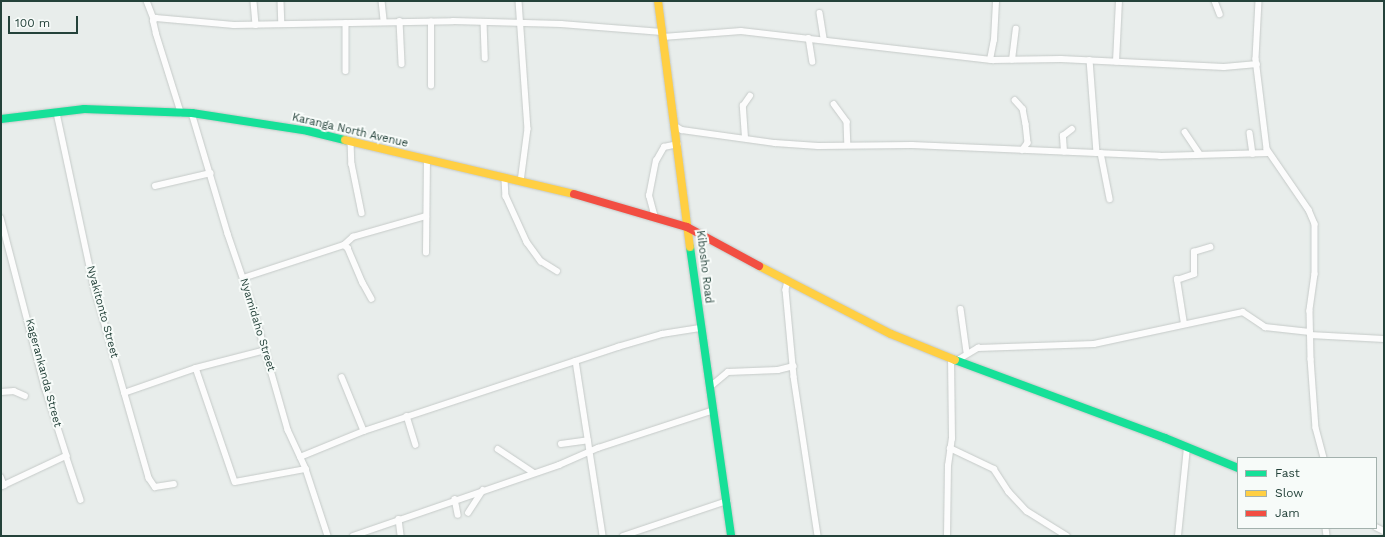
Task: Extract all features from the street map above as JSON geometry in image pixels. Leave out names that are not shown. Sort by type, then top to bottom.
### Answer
[{"type":"street","points":[[281,1],[282,24]]},
{"type":"street","points":[[382,1],[384,21]]},
{"type":"street","points":[[519,1],[528,129],[521,182]]},
{"type":"street","name":"Kibosho Road","points":[[658,1],[678,144],[700,328],[714,410],[732,536]]},
{"type":"street","points":[[990,60],[994,40],[996,1]]},
{"type":"street","points":[[1116,62],[1119,1]]},
{"type":"street","points":[[1216,1],[1220,14]]},
{"type":"street","points":[[1260,1],[1257,64],[1268,153],[1309,210],[1315,224],[1310,334],[1316,428],[1324,457]]},
{"type":"street","points":[[254,2],[256,25]]},
{"type":"street","points":[[150,3],[158,43],[181,114]]},
{"type":"street","points":[[820,13],[824,39]]},
{"type":"street","points":[[154,19],[163,17],[222,25],[400,21],[520,23],[663,34],[735,31],[824,39],[990,60],[1090,60],[1224,67],[1257,64]]},
{"type":"street","points":[[400,21],[402,64]]},
{"type":"street","points":[[431,22],[431,86]]},
{"type":"street","points":[[484,22],[485,58]]},
{"type":"street","points":[[346,23],[346,72]]},
{"type":"street","points":[[1012,60],[1016,29]]},
{"type":"street","points":[[809,38],[813,62]]},
{"type":"street","points":[[1090,60],[1099,153],[1110,198]]},
{"type":"street","points":[[745,138],[743,106],[750,96]]},
{"type":"street","points":[[1015,100],[1023,109],[1026,124],[1028,143],[1023,150]]},
{"type":"street","points":[[834,104],[847,122],[848,145]]},
{"type":"street","name":"Karanga North Avenue","points":[[1,119],[106,109],[181,114],[192,113],[279,126],[351,141],[505,179],[578,195],[687,227],[858,319],[953,360],[1187,447],[1237,468]]},
{"type":"street","name":"Nyakitonto Street","points":[[57,113],[94,286],[124,393],[153,486],[158,488],[174,484]]},
{"type":"street","name":"Nyamidaho Street","points":[[192,113],[211,173],[222,218],[266,350],[288,430],[306,469],[328,536]]},
{"type":"street","points":[[675,126],[682,130],[803,145],[912,145],[1160,156],[1268,153]]},
{"type":"street","points":[[1064,152],[1063,136],[1072,129]]},
{"type":"street","points":[[1185,132],[1199,154]]},
{"type":"street","points":[[1250,133],[1253,154]]},
{"type":"street","points":[[351,141],[352,164],[362,213]]},
{"type":"street","points":[[655,218],[649,196],[656,161],[664,147],[678,144]]},
{"type":"street","points":[[426,253],[427,160]]},
{"type":"street","points":[[155,186],[211,173]]},
{"type":"street","points":[[505,179],[506,196],[527,242],[541,261],[557,271]]},
{"type":"street","points":[[243,278],[344,245],[353,237],[426,216]]},
{"type":"street","name":"Kagerankanda Street","points":[[1,218],[9,257],[67,458],[81,500]]},
{"type":"street","points":[[344,245],[348,248],[372,299]]},
{"type":"street","points":[[1184,324],[1177,280],[1194,274],[1194,252],[1210,247]]},
{"type":"street","points":[[788,281],[786,290],[794,366],[818,536]]},
{"type":"street","points":[[961,309],[967,352]]},
{"type":"street","points":[[947,536],[953,360],[967,352],[991,346],[1094,344],[1243,312],[1265,327],[1310,334],[1384,339]]},
{"type":"street","points":[[300,457],[364,431],[407,416],[576,361],[662,334],[700,328]]},
{"type":"street","points":[[124,393],[196,368],[266,350]]},
{"type":"street","points":[[576,361],[603,536]]},
{"type":"street","points":[[710,387],[728,372],[778,370],[794,366]]},
{"type":"street","points":[[196,368],[235,482],[306,469]]},
{"type":"street","points":[[342,377],[364,431]]},
{"type":"street","points":[[1,392],[14,391],[25,396]]},
{"type":"street","points":[[353,536],[455,499],[714,410]]},
{"type":"street","points":[[407,416],[416,445]]},
{"type":"street","points":[[561,444],[588,440]]},
{"type":"street","points":[[1178,536],[1187,447]]},
{"type":"street","points":[[950,448],[994,469],[1009,492],[1027,511],[1067,536]]},
{"type":"street","points":[[498,449],[534,473]]},
{"type":"street","points":[[1,477],[2,486],[67,458]]},
{"type":"street","points":[[468,513],[483,490]]},
{"type":"street","points":[[455,499],[458,515]]},
{"type":"street","points":[[623,536],[727,501]]},
{"type":"street","points":[[399,519],[401,536]]},
{"type":"traffic: fast","points":[[1,119],[84,109],[192,113],[308,131],[345,140]]},
{"type":"traffic: fast","points":[[690,247],[731,536]]},
{"type":"traffic: fast","points":[[955,360],[1165,438],[1237,468]]},
{"type":"traffic: slow","points":[[658,1],[690,247]]},
{"type":"traffic: slow","points":[[345,140],[574,194]]},
{"type":"traffic: slow","points":[[759,266],[891,334],[955,360]]},
{"type":"traffic: jam","points":[[574,194],[687,227],[759,266]]}]
